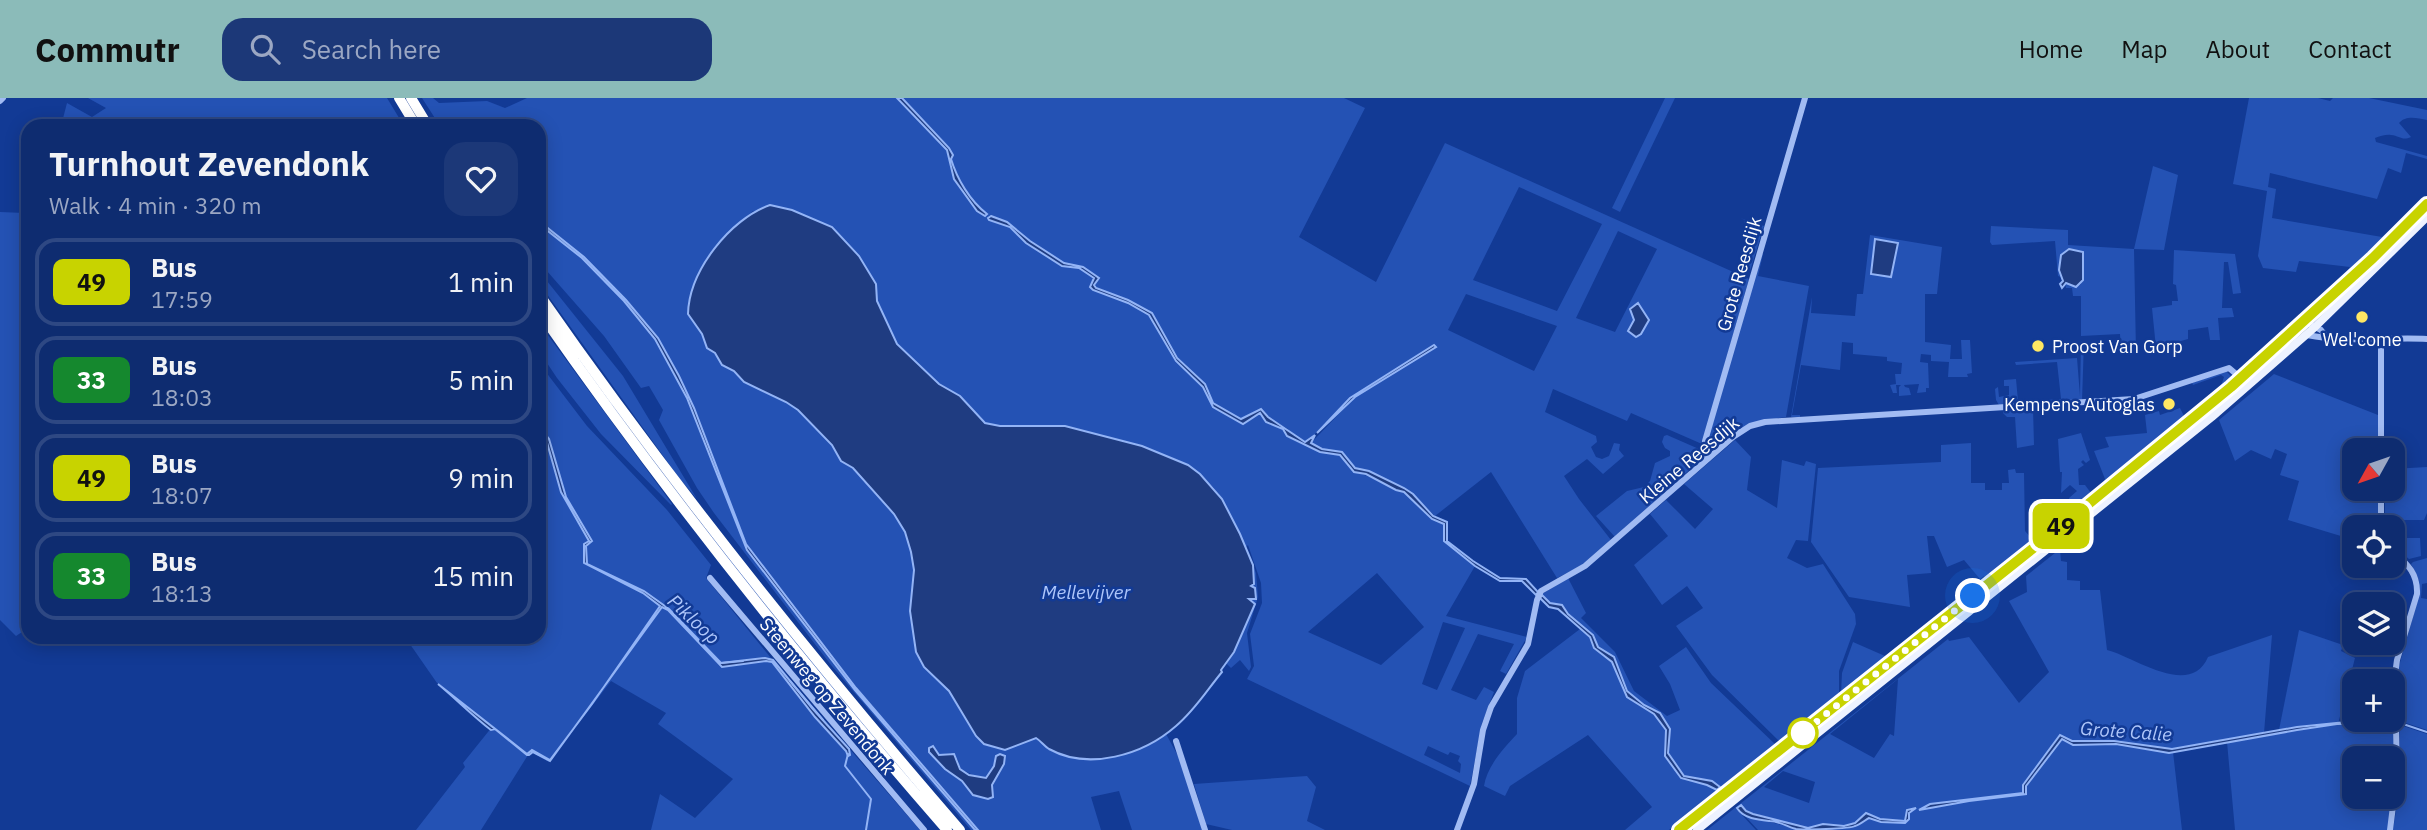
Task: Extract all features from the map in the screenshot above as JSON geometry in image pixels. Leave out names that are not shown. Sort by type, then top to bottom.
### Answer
[{"type":"highway","points":[[399,98],[412,119]]},
{"type":"highway","points":[[411,98],[424,119]]},
{"type":"highway","points":[[546,304],[642,439],[739,565],[821,667],[960,830]]},
{"type":"highway","points":[[546,321],[716,552],[947,830]]},
{"type":"main road","points":[[2041,548],[2241,378],[2427,204]]},
{"type":"main road","points":[[1679,830],[1786,752],[2248,386],[2307,335],[2427,217]]},
{"type":"main road","points":[[1697,830],[1786,752]]},
{"type":"street","name":"Grote Reesdijk","points":[[1706,459],[1705,441],[1805,98]]},
{"type":"street","points":[[2304,321],[2321,330],[2329,340]]},
{"type":"street","points":[[2307,335],[2329,340],[2373,337],[2381,340],[2392,337],[2427,339]]},
{"type":"street","points":[[2381,340],[2381,438]]},
{"type":"street","name":"Kleine Reesdijk","points":[[1457,830],[1474,784],[1483,730],[1490,707],[1528,644],[1539,593],[1585,566],[1706,459],[1746,428],[1765,422],[2134,400],[2227,368],[2233,369],[2241,378]]},
{"type":"street","points":[[2241,378],[2248,386]]},
{"type":"street","points":[[2390,830],[2397,774],[2395,675],[2418,584],[2405,562]]},
{"type":"street","name":"Steenweg op Zevendonk","points":[[710,579],[924,830]]},
{"type":"street","points":[[1176,741],[1205,830]]},
{"type":"shaded area","points":[[88,98],[387,98],[400,119],[63,119],[67,103],[92,117],[106,108]]},
{"type":"shaded area","points":[[422,98],[433,98],[439,103],[487,101],[505,108],[527,98],[1344,98],[1365,108],[1299,237],[1376,282],[1445,143],[1749,279],[1702,444],[1631,413],[1627,421],[1553,389],[1545,412],[1596,436],[1597,442],[1591,447],[1596,457],[1602,459],[1609,456],[1614,443],[1620,444],[1619,450],[1624,456],[1603,474],[1587,459],[1564,476],[1611,540],[1581,566],[1557,578],[1491,472],[1435,516],[1413,494],[1369,471],[1357,469],[1342,452],[1322,449],[1311,443],[1355,397],[1350,398],[1307,442],[1290,433],[1263,411],[1261,413],[1266,422],[1283,429],[1287,436],[1320,452],[1340,455],[1357,473],[1406,493],[1429,514],[1444,523],[1443,536],[1446,543],[1475,566],[1446,616],[1527,637],[1506,674],[1500,671],[1514,644],[1478,634],[1451,690],[1476,700],[1484,687],[1494,692],[1482,723],[1470,786],[1247,679],[1254,666],[1250,634],[1262,603],[1261,583],[1248,545],[1246,547],[1252,563],[1222,499],[1213,487],[1188,465],[1142,446],[1065,426],[985,424],[960,396],[939,384],[897,344],[877,301],[876,284],[859,256],[753,211],[719,244],[694,284],[688,315],[702,334],[707,348],[715,353],[722,365],[734,371],[744,382],[798,410],[832,445],[841,461],[853,468],[894,514],[905,532],[914,570],[910,611],[916,652],[949,691],[969,726],[984,744],[997,748],[1036,738],[1048,748],[1082,758],[1133,752],[1166,734],[1182,763],[1202,830],[1132,830],[1119,791],[1091,797],[1101,830],[971,830],[831,665],[714,513],[659,420],[663,410],[649,386],[641,388],[604,336],[546,270],[546,119],[436,119]],"holes":[[[1519,187],[1602,224],[1557,311],[1473,280]],[[1618,231],[1657,249],[1615,332],[1576,318]],[[1466,294],[1557,326],[1534,371],[1448,330]],[[1377,573],[1424,627],[1381,665],[1308,632]],[[1443,622],[1465,628],[1437,690],[1422,684]],[[1428,746],[1448,755],[1450,752],[1460,756],[1460,773],[1424,755]],[[933,747],[938,755],[951,753],[958,760],[960,769],[982,779],[986,778],[995,764],[1005,759],[992,788],[965,784],[929,752]]]},
{"type":"shaded area","points":[[1665,98],[1675,98],[1620,212],[1612,208]]},
{"type":"shaded area","points":[[2249,98],[2318,98],[2330,101],[2333,98],[2369,98],[2427,110],[2427,120],[2408,118],[2399,123],[2411,137],[2388,135],[2375,138],[2376,142],[2427,156],[2427,159],[2406,153],[2401,173],[2388,168],[2377,199],[2270,173],[2268,187],[2276,189],[2272,218],[2382,237],[2414,208],[2347,274],[2350,267],[2299,261],[2296,272],[2263,268],[2258,256],[2267,191],[2233,184]]},
{"type":"shaded area","points":[[2153,166],[2178,175],[2164,250],[2134,249]]},
{"type":"shaded area","points":[[0,212],[21,213],[21,633],[16,636],[0,620]]},
{"type":"shaded area","points":[[1740,218],[1764,226],[1750,271],[1741,267],[1755,228]]},
{"type":"shaded area","points":[[1991,226],[2068,230],[2068,245],[2134,249],[2136,351],[2121,351],[2120,334],[2081,336],[2081,296],[2073,296],[2072,288],[2066,288],[2065,283],[2076,287],[2081,284],[2058,276],[2055,241],[1992,245]]},
{"type":"shaded area","points":[[1870,235],[1942,247],[1937,294],[1925,294],[1925,342],[1951,345],[1950,359],[1962,359],[1961,340],[1970,340],[1972,373],[1967,374],[1968,377],[1948,377],[1949,362],[1931,361],[1931,355],[1921,354],[1920,362],[1928,363],[1929,388],[1926,388],[1926,392],[1917,393],[1919,384],[1904,385],[1909,388],[1911,395],[1899,396],[1901,385],[1896,385],[1897,393],[1893,393],[1890,385],[1896,384],[1895,374],[1901,374],[1902,363],[1887,361],[1887,357],[1853,354],[1853,343],[1842,342],[1840,370],[1801,365],[1792,415],[1800,415],[1800,418],[1791,417],[1812,297],[1811,313],[1855,316],[1857,294],[1863,294]]},
{"type":"shaded area","points":[[2174,250],[2235,254],[2241,293],[2233,294],[2228,262],[2224,262],[2222,308],[2232,308],[2234,317],[2218,318],[2220,340],[2210,340],[2208,327],[2188,330],[2188,339],[2156,348],[2152,308],[2172,305],[2172,301],[2178,301],[2176,285],[2173,284]]},
{"type":"shaded area","points":[[1761,253],[1763,254],[1758,276],[1809,286],[1786,417],[1767,420],[1711,450],[1706,441]]},
{"type":"shaded area","points":[[546,280],[623,376],[697,499],[679,478],[546,293]]},
{"type":"shaded area","points":[[546,310],[698,519],[930,802],[927,803],[776,620],[631,433],[546,315]]},
{"type":"shaded area","points":[[546,333],[671,505],[601,434],[546,362]]},
{"type":"shaded area","points":[[2081,341],[2084,341],[2082,401],[2046,403],[2046,400],[2061,399],[2057,362],[2016,365],[2015,362],[2077,358],[2080,396]]},
{"type":"shaded area","points":[[2226,371],[2231,376],[2220,389],[2103,484],[2105,479],[2094,451],[2109,447],[2105,437],[2147,433],[2145,415],[2159,411],[2160,415],[2180,408],[2184,416],[2221,386],[2224,377],[2221,375],[2193,385],[2192,383]]},
{"type":"shaded area","points":[[546,372],[587,426],[667,510],[711,565],[706,578],[775,663],[920,830],[651,830],[660,794],[695,818],[733,779],[658,724],[666,713],[611,681],[549,762],[531,752],[528,755],[481,830],[416,830],[492,727],[437,683],[410,644],[546,644]]},
{"type":"shaded area","points":[[2274,374],[2378,415],[2379,438],[2342,438],[2342,501],[2379,501],[2379,515],[2342,515],[2342,536],[2288,520],[2299,481],[2280,475],[2287,454],[2275,449],[2271,459],[2251,450],[2235,461],[2219,420]]},
{"type":"shaded area","points":[[2016,379],[2020,404],[1999,405],[1995,389],[1998,387],[1999,397],[2009,395],[2009,386],[2004,386],[2004,380]]},
{"type":"shaded area","points":[[2033,408],[2034,445],[2017,448],[2015,417],[2007,417],[2003,410]]},
{"type":"shaded area","points":[[2081,433],[2090,460],[2081,462],[2084,465],[2078,469],[2079,485],[2085,485],[2091,493],[2072,509],[2069,498],[2077,491],[2070,485],[2061,493],[2062,472],[2058,439]]},
{"type":"shaded area","points":[[1667,435],[1699,449],[1696,464],[1615,537],[1596,516],[1627,491],[1644,487],[1650,481],[1655,463],[1670,456],[1670,451],[1662,442]]},
{"type":"shaded area","points":[[1735,440],[1751,457],[1747,490],[1777,508],[1782,460],[1804,466],[1806,461],[1816,464],[1808,541],[1796,540],[1787,558],[1807,568],[1823,564],[1855,614],[1856,624],[1839,671],[1839,696],[1780,742],[1712,675],[1676,626],[1703,608],[1687,586],[1662,605],[1634,565],[1668,536],[1650,514],[1666,500],[1695,529],[1713,509],[1684,484]]},
{"type":"shaded area","points":[[1971,443],[1971,483],[1985,483],[1985,490],[2002,490],[2002,483],[2009,483],[2008,470],[2015,469],[2016,473],[2024,473],[2025,531],[2033,540],[1986,578],[1984,576],[1980,579],[1964,560],[1947,567],[1934,536],[1927,536],[1931,573],[1907,575],[1910,607],[1849,597],[1811,542],[1818,468],[1941,462],[1941,445]]},
{"type":"shaded area","points":[[2427,467],[2427,513],[2424,520],[2405,520],[2405,515],[2385,515],[2385,501],[2405,501],[2405,468]]},
{"type":"shaded area","points":[[2405,538],[2420,538],[2421,556],[2409,559],[2405,556]]},
{"type":"shaded area","points":[[2060,549],[2061,561],[2067,562],[2067,580],[2080,581],[2080,590],[2100,590],[2107,650],[2160,672],[2175,675],[2200,669],[2208,657],[2272,635],[2264,733],[2279,730],[2299,630],[2342,645],[2342,655],[2355,658],[2352,669],[2342,669],[2342,708],[2338,724],[2342,724],[2342,732],[2395,732],[2395,746],[2342,746],[2342,809],[2391,809],[2388,830],[2235,830],[2227,742],[2173,752],[2182,830],[1816,830],[1855,826],[1854,823],[1844,826],[1823,824],[1808,828],[1745,811],[1742,815],[1756,830],[1707,830],[1948,639],[1969,637],[2019,703],[2049,672],[2009,601],[2027,592],[2026,576]],"holes":[[[1898,679],[1894,736],[1890,734],[1874,758],[1830,734]],[[1783,771],[1815,782],[1809,803],[1764,787]]]},
{"type":"shaded area","points":[[2031,554],[2004,580],[1798,743],[1824,719]]},
{"type":"shaded area","points":[[2427,558],[2427,583],[2422,584],[2421,598],[2427,599],[2427,730],[2405,723],[2405,669],[2399,669],[2420,592],[2419,580],[2411,564]]},
{"type":"shaded area","points":[[1253,565],[1258,597],[1247,633],[1251,667],[1249,671],[1240,660],[1231,668],[1226,663],[1234,652],[1254,604],[1249,601],[1254,599],[1250,585]]},
{"type":"shaded area","points":[[1568,578],[1586,613],[1581,618],[1615,652],[1634,691],[1667,716],[1680,710],[1670,684],[1659,666],[1686,647],[1711,683],[1776,745],[1669,830],[1625,830],[1652,807],[1588,735],[1510,786],[1505,796],[1484,786],[1492,764],[1517,734],[1517,698],[1525,671],[1580,629],[1558,609],[1549,607],[1540,597]]},
{"type":"shaded area","points":[[1853,642],[1885,656],[1897,649],[1841,694],[1842,673]]},
{"type":"shaded area","points":[[2405,727],[2427,734],[2427,830],[2393,830],[2396,809],[2405,809],[2405,746],[2400,746],[2400,732],[2405,732]]},
{"type":"shaded area","points":[[1307,776],[1316,787],[1307,821],[1325,830],[1232,830],[1206,824],[1194,784]]},
{"type":"shaded area","points":[[1744,815],[1758,819],[1800,830],[1758,830]]},
{"type":"water","points":[[897,98],[902,98],[949,148],[961,182],[975,203],[987,214],[985,216],[977,211],[954,179],[947,150]]},
{"type":"water","name":"Mellevijver","points":[[770,205],[792,210],[832,227],[859,256],[876,284],[877,301],[897,344],[939,384],[960,396],[985,423],[1000,426],[1065,426],[1142,446],[1188,465],[1200,474],[1222,499],[1253,565],[1254,584],[1251,586],[1255,588],[1256,599],[1249,599],[1255,604],[1222,672],[1189,713],[1163,736],[1132,752],[1098,759],[1065,756],[1049,749],[1036,738],[1005,750],[984,744],[976,736],[949,691],[924,667],[916,652],[910,611],[914,570],[911,552],[905,532],[894,514],[853,468],[841,461],[832,445],[798,410],[744,382],[734,371],[722,365],[715,353],[707,348],[702,334],[688,314],[696,281],[714,249],[740,222]]},
{"type":"water","points":[[991,216],[1007,222],[1064,263],[1083,267],[1099,278],[1094,285],[1096,288],[1152,313],[1177,358],[1205,384],[1213,403],[1241,419],[1261,409],[1268,417],[1305,442],[1315,435],[1311,443],[1322,449],[1342,452],[1355,468],[1369,471],[1413,494],[1433,516],[1447,522],[1447,541],[1500,578],[1526,579],[1538,592],[1536,595],[1522,581],[1500,581],[1475,566],[1444,541],[1444,524],[1432,519],[1404,492],[1366,474],[1354,472],[1340,455],[1320,452],[1287,436],[1283,429],[1266,422],[1260,413],[1243,424],[1213,407],[1203,387],[1176,361],[1149,315],[1128,303],[1093,290],[1090,287],[1094,278],[1079,268],[1062,266],[1026,243],[1010,227],[989,220]]},
{"type":"water","points":[[546,227],[584,257],[658,338],[694,408],[746,544],[856,688],[978,830],[975,830],[855,690],[747,550],[687,398],[655,339],[624,301],[582,258],[546,230]]},
{"type":"water","points":[[1875,239],[1898,243],[1891,277],[1871,274]]},
{"type":"water","points":[[2069,249],[2083,252],[2083,280],[2076,287],[2066,283],[2062,288],[2060,284],[2063,281],[2059,270],[2061,255]]},
{"type":"water","points":[[1638,303],[1649,320],[1641,334],[1636,337],[1628,331],[1634,320],[1630,309]]},
{"type":"water","points":[[1434,345],[1436,347],[1355,397],[1317,433],[1350,398]]},
{"type":"water","points":[[546,435],[566,497],[592,541],[586,546],[587,564],[644,591],[669,609],[721,663],[765,658],[773,660],[849,749],[850,755],[848,756],[815,717],[772,662],[722,667],[668,610],[662,607],[603,688],[660,606],[643,593],[584,563],[584,544],[589,541],[561,492]]},
{"type":"water","points":[[1542,595],[1550,603],[1562,605],[1568,614],[1593,635],[1598,647],[1614,657],[1627,691],[1644,705],[1660,713],[1670,729],[1668,753],[1684,776],[1712,781],[1720,787],[1717,790],[1681,778],[1665,756],[1666,730],[1654,714],[1627,697],[1612,662],[1594,648],[1590,637],[1558,609],[1549,607],[1540,598]]},
{"type":"water","points":[[438,684],[527,754],[532,750],[550,760],[574,728],[550,761],[533,752],[527,755],[495,729],[491,730]]},
{"type":"water","points":[[2342,722],[2169,753],[2116,744],[2073,745],[2062,739],[2026,786],[2026,794],[1919,810],[1930,804],[2023,793],[2023,785],[2060,735],[2072,741],[2114,741],[2172,749],[2297,727]]},
{"type":"water","points":[[933,746],[939,755],[954,754],[960,769],[969,775],[986,778],[994,766],[996,756],[1005,756],[1004,764],[992,785],[993,797],[988,799],[973,795],[962,781],[945,769],[929,752],[929,748]]},
{"type":"water","points":[[1741,805],[1753,814],[1808,828],[1823,824],[1844,826],[1855,823],[1866,813],[1880,819],[1905,821],[1907,810],[1916,808],[1909,813],[1909,819],[1905,823],[1881,822],[1869,818],[1851,827],[1800,829],[1748,817],[1737,808]]},
{"type":"waterway","name":"Pikloop","points":[[721,663],[743,661]]},
{"type":"waterway","name":"Pikloop","points":[[790,681],[823,720]]},
{"type":"waterway","name":"Grote Calie","points":[[2405,725],[2427,732]]},
{"type":"waterway","name":"Pikloop","points":[[848,754],[845,766],[871,799],[866,830]]},
{"type":"bus line","name":"49","points":[[1679,830],[2075,515],[2231,387],[2373,258],[2427,204]]},
{"type":"place","name":"Wel'come","points":[[2362,317]]},
{"type":"place","name":"Proost Van Gorp","points":[[2038,346]]},
{"type":"place","name":"Kempens Autoglas","points":[[2169,404]]},
{"type":"route","points":[[1803,733],[1800,735],[1973,596]]}]
